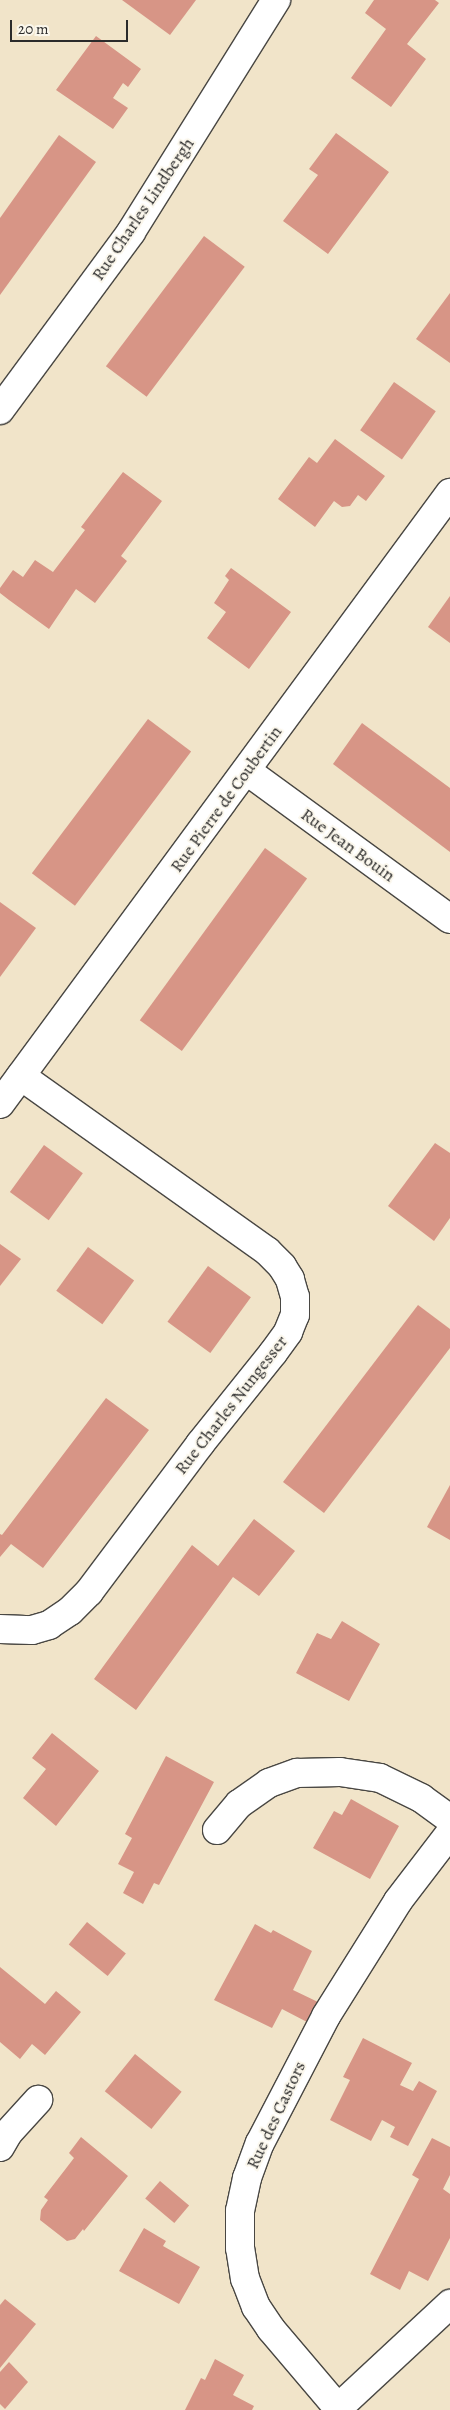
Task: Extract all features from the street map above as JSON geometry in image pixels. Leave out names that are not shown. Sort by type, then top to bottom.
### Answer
[{"type":"street","name":"Rue Charles Lindbergh","points":[[0,410],[131,232],[276,0]]},
{"type":"street","name":"Rue Pierre de Coubertin","points":[[0,1104],[450,493]]},
{"type":"street","name":"Rue Jean Bouin","points":[[247,771],[450,919]]},
{"type":"street","name":"Rue Charles Nungesser","points":[[0,1629],[32,1630],[49,1625],[70,1611],[89,1592],[200,1444],[273,1353],[288,1332],[295,1315],[295,1297],[290,1279],[282,1266],[267,1251],[21,1076]]},
{"type":"street","points":[[217,1830],[239,1804],[269,1783],[297,1773],[340,1772],[380,1778],[421,1798],[450,1819]]},
{"type":"street","name":"Rue des Castors","points":[[337,2409],[271,2329],[256,2307],[245,2279],[240,2248],[240,2211],[247,2178],[260,2143],[326,2016],[398,1901],[450,1833]]},
{"type":"street","points":[[3,2136],[38,2100]]},
{"type":"street","points":[[337,2409],[450,2304]]},
{"type":"building","points":[[122,0],[196,0],[170,35]]},
{"type":"building","points":[[374,0],[435,0],[439,3],[407,44],[426,59],[391,107],[351,78],[386,29],[365,13]]},
{"type":"building","points":[[96,36],[141,69],[128,87],[123,83],[113,98],[128,108],[113,129],[56,90]]},
{"type":"building","points":[[336,133],[389,172],[328,254],[283,221],[318,175],[309,169]]},
{"type":"building","points":[[59,135],[96,162],[0,295],[0,218]]},
{"type":"building","points":[[204,236],[245,267],[147,397],[106,366]]},
{"type":"building","points":[[450,293],[450,363],[416,339]]},
{"type":"building","points":[[394,382],[436,411],[402,460],[360,430]]},
{"type":"building","points":[[335,439],[385,476],[366,501],[358,495],[350,506],[342,507],[334,501],[315,527],[278,499],[309,457],[317,463]]},
{"type":"building","points":[[123,472],[162,501],[121,556],[127,561],[95,603],[76,589],[49,629],[0,593],[0,588],[13,570],[23,577],[35,560],[53,572],[85,530],[81,527]]},
{"type":"building","points":[[231,568],[291,612],[249,669],[207,638],[226,612],[214,603],[229,580],[225,576]]},
{"type":"building","points":[[450,596],[450,643],[428,627]]},
{"type":"building","points":[[148,719],[191,751],[75,906],[32,873]]},
{"type":"building","points":[[362,723],[450,788],[450,852],[333,764]]},
{"type":"building","points":[[265,848],[307,879],[182,1051],[140,1020]]},
{"type":"building","points":[[0,902],[36,928],[0,977]]},
{"type":"building","points":[[435,1143],[450,1153],[450,1218],[434,1241],[388,1206]]},
{"type":"building","points":[[44,1145],[83,1173],[49,1220],[10,1192]]},
{"type":"building","points":[[0,1244],[21,1259],[0,1286]]},
{"type":"building","points":[[88,1247],[134,1281],[102,1324],[56,1291]]},
{"type":"building","points":[[208,1266],[251,1297],[210,1353],[167,1322]]},
{"type":"building","points":[[418,1305],[450,1329],[450,1348],[324,1513],[283,1482]]},
{"type":"building","points":[[106,1398],[149,1430],[43,1568],[11,1544],[0,1557],[0,1534],[2,1535]]},
{"type":"building","points":[[450,1485],[450,1540],[427,1527]]},
{"type":"building","points":[[254,1519],[295,1551],[259,1596],[233,1577],[136,1710],[94,1679],[192,1545],[218,1566]]},
{"type":"building","points":[[342,1621],[380,1644],[349,1701],[296,1673],[317,1633],[331,1639]]},
{"type":"building","points":[[52,1733],[99,1771],[56,1826],[23,1798],[46,1769],[32,1758]]},
{"type":"building","points":[[166,1756],[214,1782],[159,1885],[154,1883],[143,1904],[123,1893],[134,1872],[118,1864],[132,1838],[125,1834]]},
{"type":"building","points":[[351,1799],[399,1826],[370,1879],[313,1848],[334,1811],[342,1815]]},
{"type":"building","points":[[87,1922],[126,1953],[108,1976],[69,1945]]},
{"type":"building","points":[[255,1924],[271,1933],[273,1930],[312,1951],[293,1990],[318,2002],[307,2022],[282,2009],[272,2028],[214,2000]]},
{"type":"building","points":[[0,1967],[45,2004],[56,1991],[81,2012],[45,2055],[32,2044],[20,2059],[0,2042]]},
{"type":"building","points":[[363,2038],[412,2063],[400,2085],[413,2091],[419,2081],[437,2091],[408,2146],[390,2137],[395,2127],[382,2120],[371,2141],[330,2120],[350,2080],[343,2077]]},
{"type":"building","points":[[135,2054],[182,2092],[151,2129],[105,2091]]},
{"type":"building","points":[[81,2137],[128,2176],[84,2231],[83,2229],[75,2239],[67,2241],[40,2220],[41,2210],[48,2200],[44,2197],[74,2158],[69,2153]]},
{"type":"building","points":[[432,2138],[450,2147],[450,2175],[443,2189],[450,2194],[450,2238],[428,2281],[409,2271],[400,2290],[370,2274],[419,2179],[412,2175]]},
{"type":"building","points":[[160,2181],[189,2205],[174,2223],[145,2199]]},
{"type":"building","points":[[144,2228],[166,2241],[163,2246],[200,2267],[179,2304],[119,2271]]},
{"type":"building","points":[[5,2299],[36,2324],[0,2368],[0,2305]]},
{"type":"building","points":[[215,2359],[244,2375],[233,2395],[254,2406],[252,2410],[185,2410],[201,2378],[205,2380]]},
{"type":"building","points":[[9,2362],[28,2382],[5,2409],[0,2404],[0,2372]]}]
